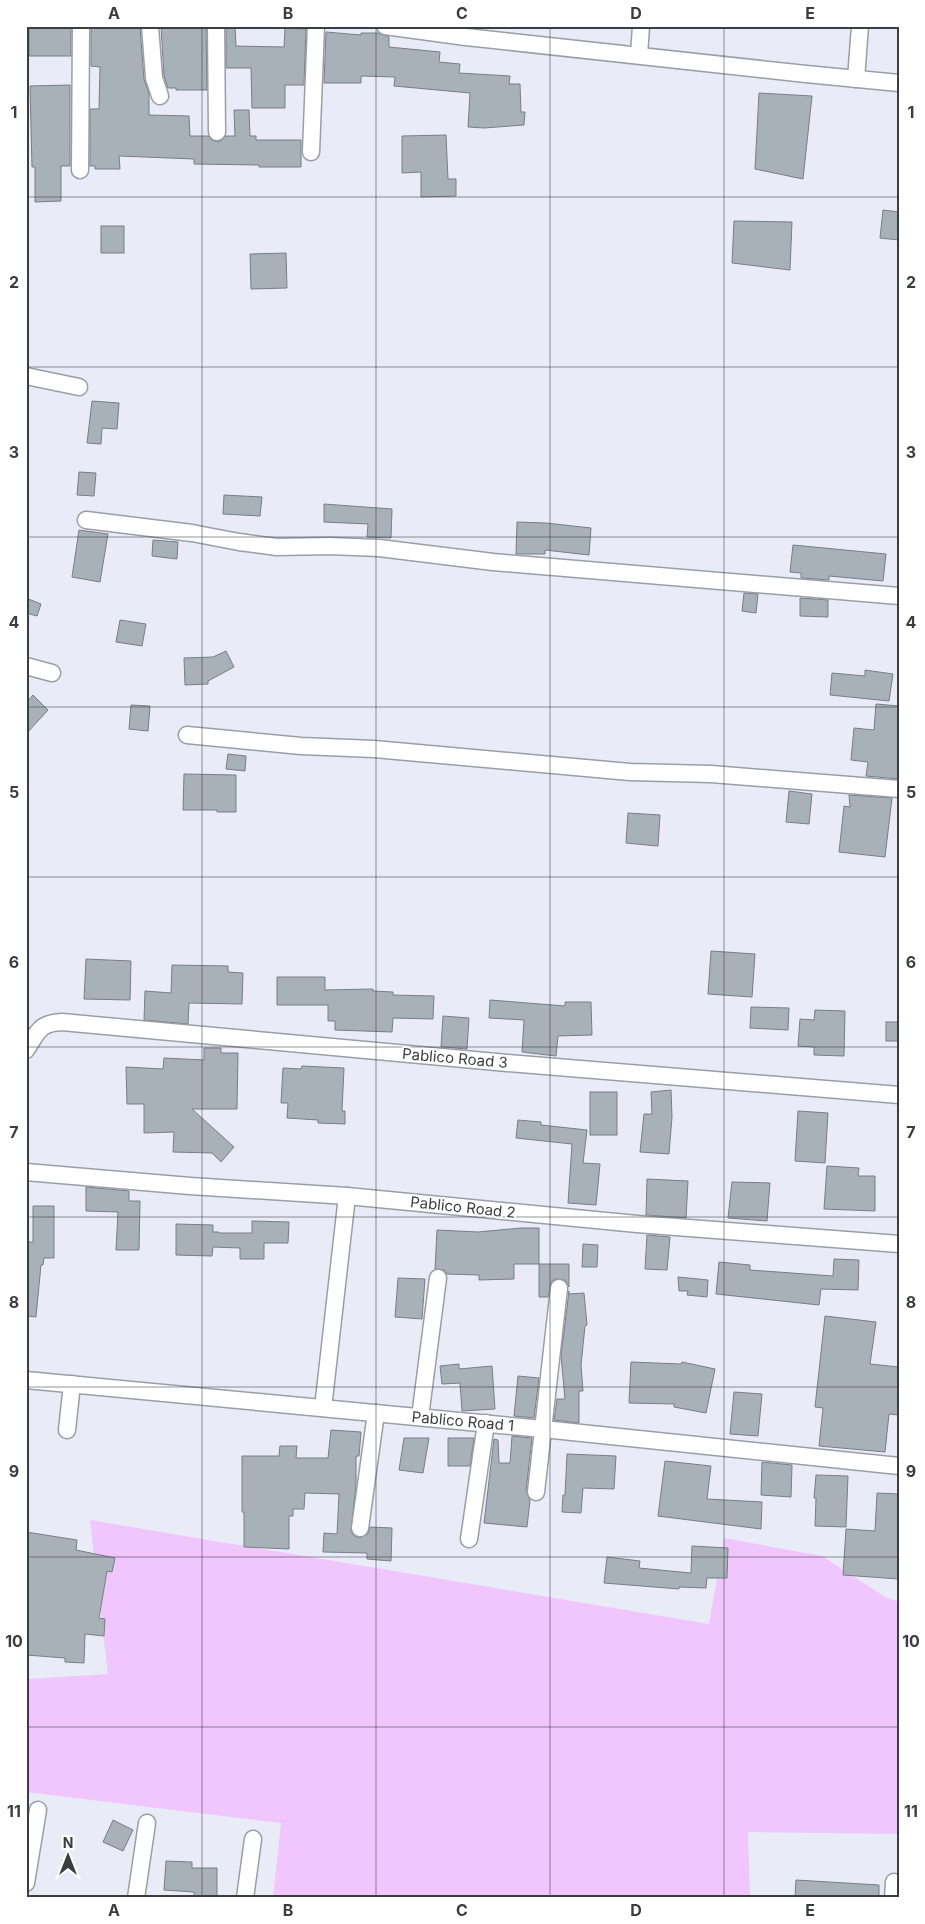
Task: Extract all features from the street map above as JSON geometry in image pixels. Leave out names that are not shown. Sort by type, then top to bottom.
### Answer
[{"type":"street","points":[[80,170],[81,26]]},
{"type":"street","points":[[150,26],[154,78],[160,96]]},
{"type":"street","points":[[216,26],[217,132]]},
{"type":"street","points":[[311,152],[316,26]]},
{"type":"street","points":[[385,26],[466,32],[639,55],[899,82]]},
{"type":"street","points":[[639,55],[641,26]]},
{"type":"street","points":[[856,79],[860,26]]},
{"type":"street","points":[[26,376],[79,387]]},
{"type":"street","points":[[86,520],[277,546],[379,548],[493,562],[899,596]]},
{"type":"street","points":[[26,666],[52,673]]},
{"type":"street","points":[[187,735],[300,746],[401,751],[630,772],[711,774],[899,789]]},
{"type":"street","name":"Pablico Road 3","points":[[26,1050],[40,1027],[49,1022],[62,1022],[899,1095]]},
{"type":"street","name":"Pablico Road 2","points":[[26,1172],[190,1186],[347,1196],[637,1224],[899,1244]]},
{"type":"street","points":[[322,1408],[347,1196]]},
{"type":"street","points":[[420,1417],[438,1278]]},
{"type":"street","points":[[536,1492],[559,1288]]},
{"type":"street","name":"Pablico Road 1","points":[[26,1380],[486,1423],[899,1466]]},
{"type":"street","points":[[67,1430],[72,1384]]},
{"type":"street","points":[[360,1528],[376,1413]]},
{"type":"street","points":[[469,1539],[486,1423]]},
{"type":"street","points":[[26,1883],[38,1810]]},
{"type":"street","points":[[136,1898],[147,1823]]},
{"type":"street","points":[[245,1898],[253,1839]]},
{"type":"shaded area","points":[[90,1520],[709,1624],[724,1538],[822,1556],[885,1597],[899,1602],[899,1834],[748,1832],[750,1898],[273,1898],[281,1823],[26,1792],[26,1679],[108,1674]]},
{"type":"building","points":[[29,26],[71,26],[71,56],[29,56]]},
{"type":"building","points":[[91,26],[140,27],[144,79],[149,94],[149,115],[189,116],[190,136],[208,136],[218,142],[226,136],[235,136],[234,110],[249,110],[250,136],[256,136],[256,140],[301,140],[301,167],[194,164],[194,159],[119,156],[120,169],[95,169],[95,166],[90,166],[90,109],[99,109],[100,67],[91,66]]},
{"type":"building","points":[[161,26],[206,26],[207,90],[176,90],[176,88],[168,88],[164,76]]},
{"type":"building","points":[[226,26],[235,26],[236,46],[284,47],[285,28],[306,29],[304,85],[285,85],[285,108],[252,108],[251,68],[226,68]]},
{"type":"building","points":[[326,32],[361,35],[361,33],[378,33],[389,37],[389,47],[440,52],[439,62],[460,64],[459,73],[510,76],[509,84],[520,84],[521,112],[525,112],[524,125],[484,128],[468,127],[470,93],[394,86],[395,77],[361,76],[361,83],[324,83]]},
{"type":"building","points":[[70,85],[70,166],[61,166],[61,201],[35,202],[35,167],[32,167],[30,86]]},
{"type":"building","points":[[759,93],[812,96],[803,179],[755,169]]},
{"type":"building","points":[[446,135],[448,179],[456,179],[456,196],[421,197],[421,172],[402,173],[402,136]]},
{"type":"building","points":[[883,210],[899,212],[899,240],[880,238]]},
{"type":"building","points":[[734,221],[792,222],[790,270],[732,263]]},
{"type":"building","points":[[101,226],[124,226],[124,253],[101,253]]},
{"type":"building","points":[[286,253],[287,288],[251,289],[250,254]]},
{"type":"building","points":[[92,401],[119,403],[117,429],[102,428],[101,444],[87,443]]},
{"type":"building","points":[[79,472],[96,473],[94,496],[77,495]]},
{"type":"building","points":[[224,495],[262,497],[260,516],[223,514]]},
{"type":"building","points":[[324,504],[392,509],[391,538],[367,537],[368,524],[324,522]]},
{"type":"building","points":[[517,522],[591,528],[589,555],[545,550],[545,554],[516,554]]},
{"type":"building","points":[[79,530],[108,534],[100,582],[72,577]]},
{"type":"building","points":[[153,540],[178,542],[177,559],[152,556]]},
{"type":"building","points":[[793,545],[886,554],[883,581],[829,576],[829,580],[801,578],[801,573],[790,572]]},
{"type":"building","points":[[744,593],[758,594],[756,613],[742,611]]},
{"type":"building","points":[[26,598],[41,604],[37,616],[26,613]]},
{"type":"building","points":[[800,598],[828,600],[828,617],[800,616]]},
{"type":"building","points":[[120,620],[146,624],[142,646],[116,642]]},
{"type":"building","points":[[226,651],[234,667],[208,681],[208,684],[185,685],[184,658],[213,657]]},
{"type":"building","points":[[865,670],[893,674],[889,701],[830,695],[832,673],[865,676]]},
{"type":"building","points":[[33,695],[48,710],[26,734],[26,703]]},
{"type":"building","points":[[876,704],[899,706],[899,779],[866,776],[868,762],[851,760],[854,728],[874,730]]},
{"type":"building","points":[[131,705],[150,706],[148,731],[129,729]]},
{"type":"building","points":[[228,754],[246,756],[245,771],[226,769]]},
{"type":"building","points":[[184,774],[236,775],[236,812],[183,810]]},
{"type":"building","points":[[789,791],[812,794],[809,824],[786,822]]},
{"type":"building","points":[[849,795],[892,798],[885,857],[839,852],[844,806],[850,807]]},
{"type":"building","points":[[628,813],[660,815],[658,846],[626,843]]},
{"type":"building","points":[[711,951],[755,954],[752,997],[708,994]]},
{"type":"building","points":[[86,959],[131,961],[130,1000],[84,999]]},
{"type":"building","points":[[172,965],[228,966],[228,972],[243,973],[242,1004],[189,1003],[188,1024],[144,1020],[145,991],[171,993]]},
{"type":"building","points":[[277,977],[325,977],[325,990],[373,989],[373,991],[393,992],[393,995],[434,996],[433,1019],[393,1018],[392,1032],[335,1030],[335,1021],[328,1021],[328,1005],[277,1005]]},
{"type":"building","points":[[490,1000],[565,1006],[565,1002],[591,1002],[592,1035],[558,1036],[556,1056],[522,1052],[524,1020],[489,1018]]},
{"type":"building","points":[[751,1007],[789,1008],[788,1030],[750,1028]]},
{"type":"building","points":[[815,1010],[845,1011],[844,1056],[814,1055],[814,1047],[798,1046],[800,1019],[814,1020]]},
{"type":"building","points":[[443,1016],[469,1018],[467,1049],[441,1047]]},
{"type":"building","points":[[886,1022],[899,1022],[899,1041],[886,1041]]},
{"type":"building","points":[[204,1048],[221,1048],[221,1053],[238,1053],[237,1109],[192,1109],[234,1147],[221,1162],[212,1153],[173,1152],[174,1132],[144,1133],[144,1104],[127,1104],[126,1067],[163,1069],[164,1058],[204,1060]]},
{"type":"building","points":[[302,1066],[344,1068],[342,1111],[345,1111],[345,1124],[318,1123],[318,1120],[287,1118],[288,1103],[281,1103],[283,1068],[301,1069]]},
{"type":"building","points":[[671,1090],[672,1117],[669,1154],[640,1152],[644,1114],[652,1114],[651,1092]]},
{"type":"building","points":[[590,1092],[617,1092],[617,1135],[590,1135]]},
{"type":"building","points":[[798,1111],[828,1113],[825,1163],[795,1161]]},
{"type":"building","points":[[518,1120],[541,1122],[541,1125],[587,1130],[583,1163],[600,1164],[596,1205],[568,1203],[572,1144],[516,1138]]},
{"type":"building","points":[[827,1166],[859,1168],[858,1176],[875,1176],[875,1211],[824,1209]]},
{"type":"building","points":[[647,1179],[688,1181],[686,1218],[646,1215]]},
{"type":"building","points":[[732,1182],[770,1183],[767,1221],[728,1218]]},
{"type":"building","points":[[86,1187],[129,1191],[129,1201],[140,1201],[139,1250],[116,1250],[118,1212],[86,1211]]},
{"type":"building","points":[[33,1206],[54,1206],[54,1258],[44,1258],[43,1265],[41,1265],[36,1317],[26,1316],[26,1242],[33,1242]]},
{"type":"building","points":[[252,1221],[289,1222],[288,1243],[264,1243],[264,1259],[240,1259],[240,1248],[213,1247],[212,1256],[176,1255],[176,1224],[213,1225],[213,1232],[219,1233],[252,1233]]},
{"type":"building","points":[[539,1228],[539,1264],[514,1264],[514,1279],[479,1280],[479,1275],[447,1274],[444,1270],[435,1269],[437,1230],[478,1232]]},
{"type":"building","points":[[647,1235],[670,1237],[667,1270],[645,1269]]},
{"type":"building","points":[[583,1244],[598,1245],[597,1267],[582,1267]]},
{"type":"building","points":[[834,1259],[859,1260],[858,1290],[821,1289],[819,1305],[716,1294],[719,1262],[750,1265],[750,1270],[833,1276]]},
{"type":"building","points":[[539,1264],[569,1264],[569,1287],[565,1280],[555,1279],[551,1282],[548,1297],[539,1297]]},
{"type":"building","points":[[678,1277],[708,1280],[707,1297],[687,1295],[688,1291],[679,1291]]},
{"type":"building","points":[[398,1278],[425,1279],[422,1319],[395,1317]]},
{"type":"building","points":[[569,1291],[569,1294],[584,1293],[587,1325],[585,1326],[581,1365],[583,1391],[579,1391],[579,1423],[554,1420],[557,1399],[565,1399],[561,1356]]},
{"type":"building","points":[[825,1316],[876,1322],[870,1364],[899,1367],[899,1415],[889,1414],[885,1452],[819,1446],[823,1408],[815,1407]]},
{"type":"building","points":[[631,1362],[681,1364],[682,1362],[715,1369],[706,1413],[674,1407],[674,1404],[629,1403]]},
{"type":"building","points":[[459,1364],[459,1369],[492,1366],[495,1409],[462,1411],[460,1383],[442,1384],[440,1366]]},
{"type":"building","points":[[518,1376],[539,1378],[534,1418],[514,1416]]},
{"type":"building","points":[[734,1392],[762,1394],[758,1436],[730,1434]]},
{"type":"building","points":[[331,1430],[361,1432],[359,1456],[356,1456],[356,1485],[351,1531],[354,1536],[359,1538],[368,1534],[370,1527],[392,1528],[391,1561],[367,1559],[367,1553],[323,1552],[324,1533],[337,1534],[339,1494],[305,1493],[304,1509],[293,1509],[293,1516],[289,1516],[289,1549],[244,1547],[242,1456],[279,1456],[280,1446],[297,1446],[296,1458],[328,1458]]},
{"type":"building","points":[[512,1436],[532,1438],[526,1491],[530,1500],[527,1527],[484,1523],[494,1439],[498,1440],[499,1463],[510,1463]]},
{"type":"building","points":[[404,1438],[429,1438],[423,1473],[399,1470]]},
{"type":"building","points":[[448,1438],[474,1438],[470,1466],[448,1466]]},
{"type":"building","points":[[567,1454],[616,1456],[614,1489],[583,1488],[581,1513],[562,1512],[563,1495],[565,1495]]},
{"type":"building","points":[[665,1461],[711,1466],[707,1499],[762,1502],[761,1529],[658,1516]]},
{"type":"building","points":[[762,1462],[792,1465],[791,1497],[761,1495]]},
{"type":"building","points":[[816,1475],[848,1476],[846,1527],[815,1526],[816,1498],[814,1498]]},
{"type":"building","points":[[877,1493],[899,1494],[899,1579],[843,1575],[846,1529],[875,1531]]},
{"type":"building","points":[[26,1532],[77,1540],[76,1550],[115,1558],[112,1572],[107,1571],[99,1618],[105,1619],[104,1636],[85,1634],[84,1663],[65,1662],[65,1658],[26,1655]]},
{"type":"building","points":[[692,1546],[728,1548],[727,1578],[707,1578],[706,1588],[679,1587],[679,1589],[604,1583],[607,1557],[640,1561],[639,1568],[691,1573]]},
{"type":"building","points":[[113,1820],[133,1830],[123,1851],[103,1842]]},
{"type":"building","points":[[166,1861],[192,1862],[192,1868],[217,1868],[217,1898],[194,1898],[194,1892],[164,1890]]},
{"type":"building","points":[[796,1880],[879,1885],[879,1898],[795,1898]]}]
